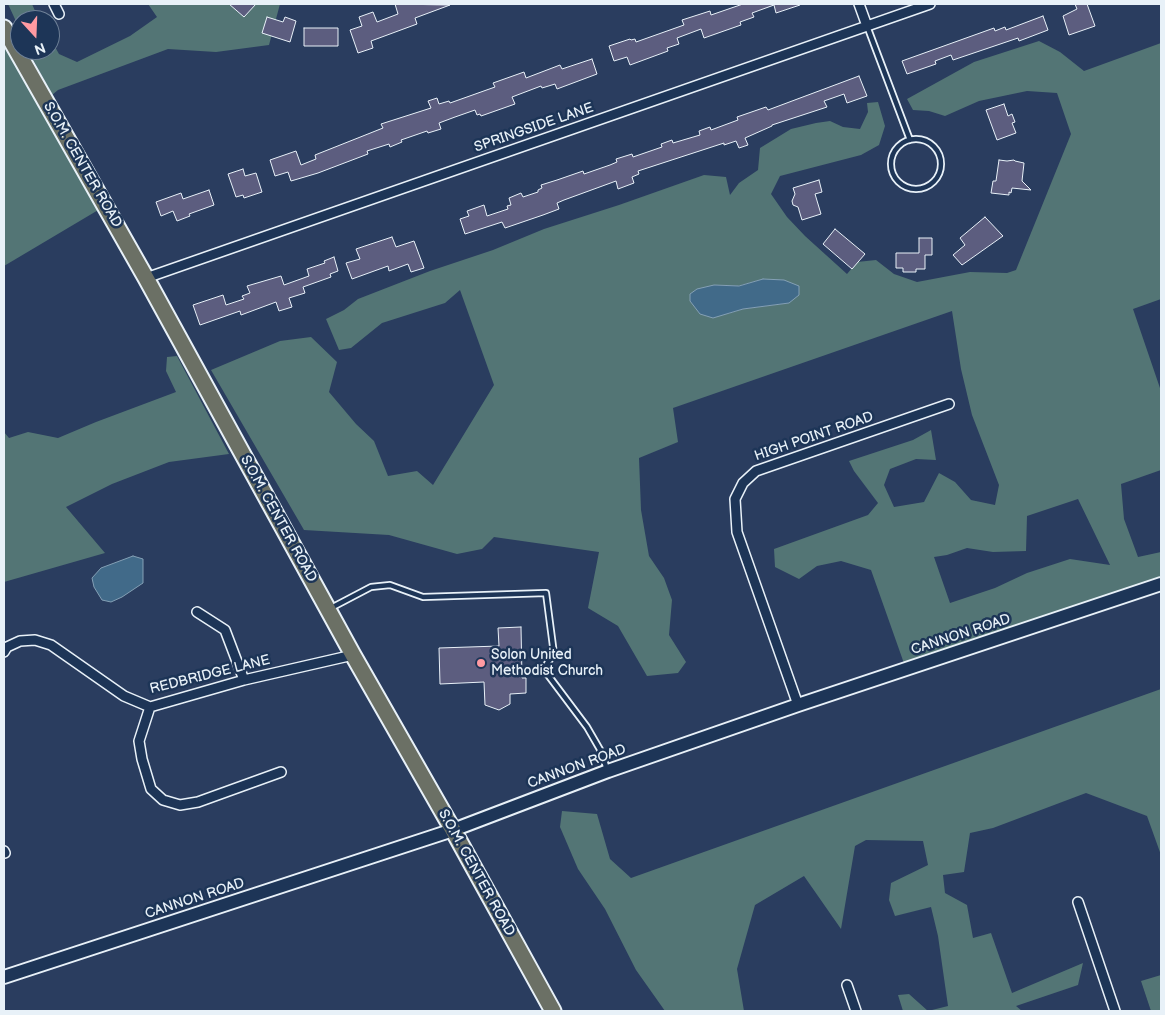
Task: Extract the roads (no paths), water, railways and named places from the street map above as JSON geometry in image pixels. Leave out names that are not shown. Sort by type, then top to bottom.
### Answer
[{"type":"main road","name":"S.O.M. CENTER ROAD","points":[[4,28],[146,278],[328,609],[553,1011]]},
{"type":"main road","name":"CANNON ROAD","points":[[4,978],[453,830],[608,771],[798,705],[1161,584]]},
{"type":"street","points":[[859,4],[866,26]]},
{"type":"street","name":"SPRINGSIDE LANE","points":[[146,278],[930,4]]},
{"type":"street","name":"HIGH POINT ROAD","points":[[798,705],[737,532],[735,499],[740,488],[756,470],[949,404]]},
{"type":"street","points":[[197,612],[225,630],[244,680]]},
{"type":"street","name":"REDBRIDGE LANE","points":[[4,652],[7,647],[20,641],[35,640],[51,645],[124,696],[150,706],[244,680],[354,655]]},
{"type":"street","points":[[150,706],[139,740],[142,759],[152,789],[163,800],[180,805],[198,802],[280,772]]},
{"type":"street","points":[[1078,902],[1115,1011]]},
{"type":"street","points":[[847,985],[856,1011]]},
{"type":"lane","points":[[866,26],[910,140]]},
{"type":"lane","points":[[910,140],[926,141],[940,155],[941,169],[938,177],[925,188],[909,188],[902,184],[893,172],[893,156],[902,144],[910,140]]},
{"type":"lane","points":[[328,609],[372,587],[390,585],[423,597],[546,593],[554,654],[546,664],[548,675],[587,727],[602,753],[608,771]]},
{"type":"water","points":[[763,279],[784,280],[799,286],[799,295],[789,303],[743,309],[713,318],[700,314],[690,301],[690,294],[697,289],[714,285],[739,286]]},
{"type":"water","points":[[133,556],[143,559],[143,583],[111,602],[102,600],[94,587],[92,578],[101,568]]},
{"type":"place","name":"Solon United Methodist Church","points":[[481,663]]}]
